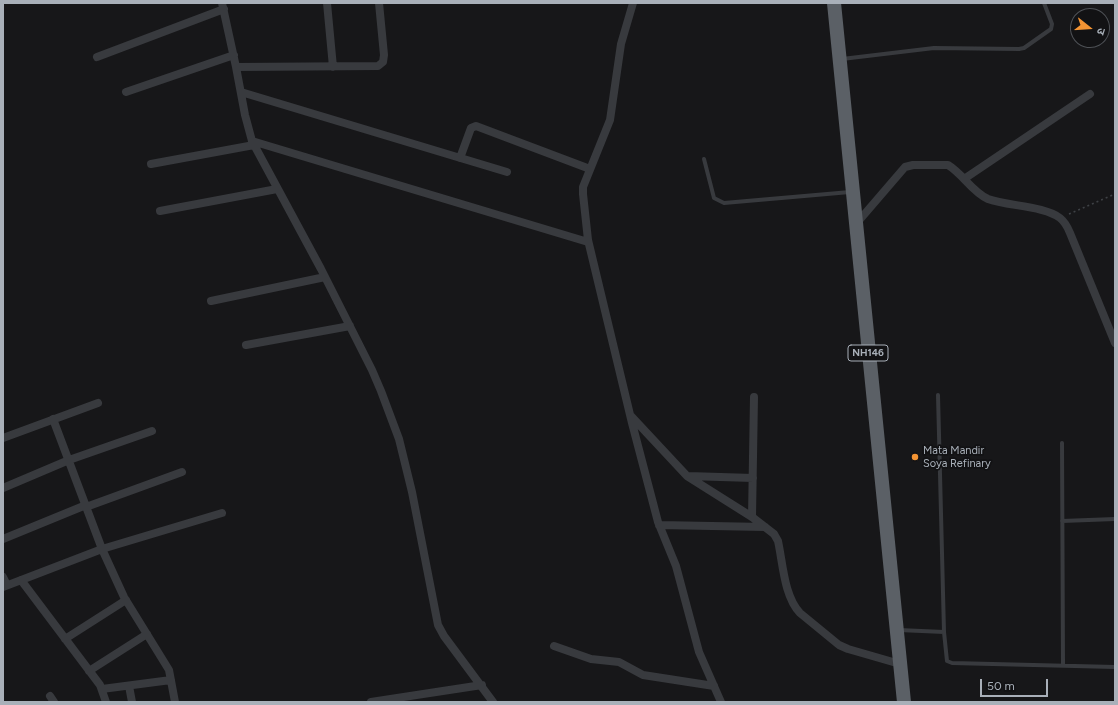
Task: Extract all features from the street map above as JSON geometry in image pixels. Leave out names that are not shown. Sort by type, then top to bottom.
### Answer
[{"type":"highway","name":"NH146","points":[[834,3],[855,225],[904,702]]},
{"type":"street","points":[[327,3],[333,67]]},
{"type":"street","points":[[236,67],[375,67],[383,62],[384,55],[379,3]]},
{"type":"street","points":[[633,3],[621,44],[610,120],[584,183],[582,194],[588,242],[630,416],[659,525],[676,566],[699,652],[721,702]]},
{"type":"street","points":[[97,58],[223,6],[245,114],[253,143],[350,326],[381,391],[399,439],[412,492],[438,625],[444,636],[482,685],[493,702]]},
{"type":"street","points":[[126,92],[234,55]]},
{"type":"street","points":[[241,92],[507,172]]},
{"type":"street","points":[[964,179],[1090,94]]},
{"type":"street","points":[[460,158],[471,128],[476,126],[590,169]]},
{"type":"street","points":[[152,164],[253,143],[588,242]]},
{"type":"street","points":[[855,225],[902,169],[907,166],[945,164],[950,166],[977,192],[987,198],[1049,212],[1060,218],[1070,233],[1115,343]]},
{"type":"street","points":[[160,211],[277,189]]},
{"type":"street","points":[[211,301],[325,277]]},
{"type":"street","points":[[246,345],[350,326]]},
{"type":"street","points":[[752,517],[754,397]]},
{"type":"street","points":[[3,438],[98,404]]},
{"type":"street","points":[[630,416],[687,476],[752,517],[777,539],[788,591],[793,603],[800,613],[839,645],[900,664]]},
{"type":"street","points":[[53,420],[102,549],[126,600],[167,666],[175,702]]},
{"type":"street","points":[[3,488],[68,460],[152,431]]},
{"type":"street","points":[[3,538],[86,506],[182,472]]},
{"type":"street","points":[[687,476],[753,478]]},
{"type":"street","points":[[3,577],[5,586],[102,549],[222,513]]},
{"type":"street","points":[[659,525],[765,527]]},
{"type":"street","points":[[21,580],[89,671],[102,690],[106,702]]},
{"type":"street","points":[[65,639],[126,600]]},
{"type":"street","points":[[89,671],[147,634]]},
{"type":"street","points":[[554,646],[591,659],[619,662],[643,675],[714,686]]},
{"type":"street","points":[[102,690],[171,680]]},
{"type":"street","points":[[371,702],[394,700],[482,685]]},
{"type":"street","points":[[129,686],[132,702]]},
{"type":"lane","points":[[840,59],[934,48],[1022,49],[1051,29],[1052,24],[1044,3]]},
{"type":"lane","points":[[704,160],[714,198],[724,203],[852,191]]},
{"type":"lane","points":[[938,395],[944,632],[947,661],[950,663],[1115,667]]},
{"type":"lane","points":[[1062,443],[1063,665]]},
{"type":"lane","points":[[1062,521],[1115,520]]},
{"type":"lane","points":[[896,630],[944,632]]},
{"type":"path","points":[[1060,218],[1115,194]]},
{"type":"place","name":"Mata Mandir Soya Refinary","points":[[915,457]]}]
